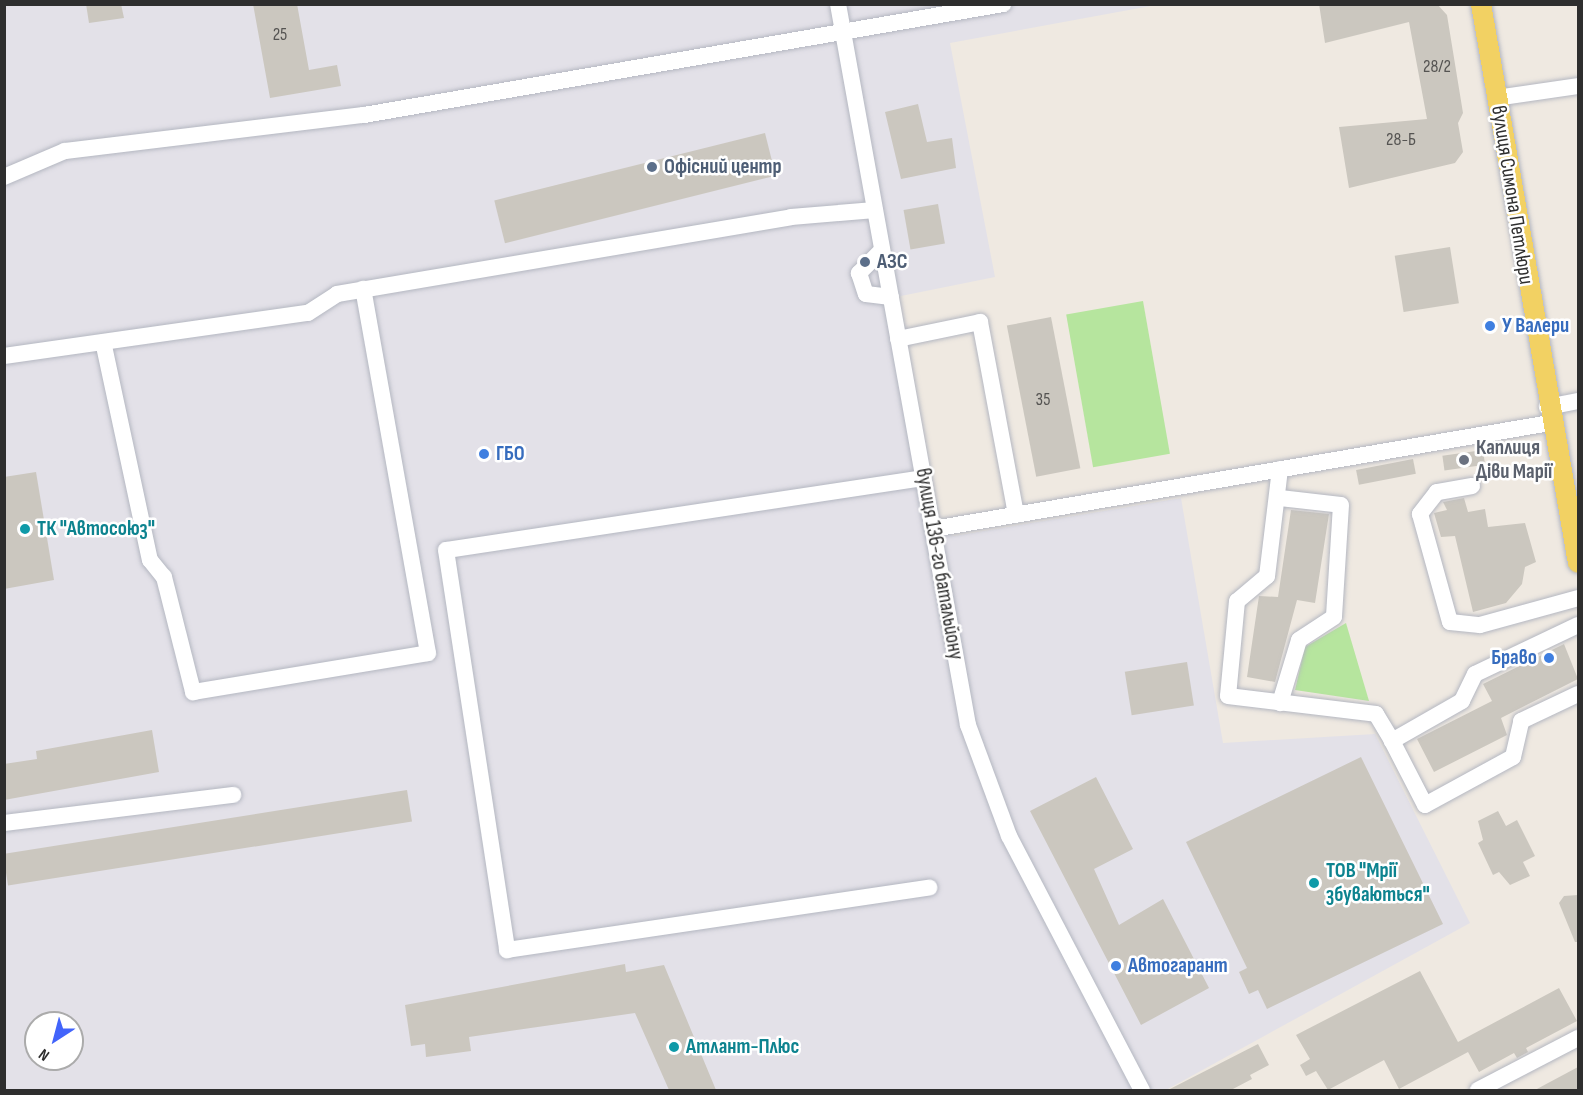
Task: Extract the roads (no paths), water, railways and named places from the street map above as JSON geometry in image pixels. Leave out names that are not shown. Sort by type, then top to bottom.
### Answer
[{"type":"main road","name":"вулиця Симона Петлюри","points":[[1481,4],[1549,415],[1578,563]]},
{"type":"street","name":"вулиця 136-го батальйону","points":[[838,4],[968,725],[1005,825],[1142,1090]]},
{"type":"street","points":[[4,177],[65,152],[364,115],[1004,4]]},
{"type":"street","points":[[1496,98],[1578,86]]},
{"type":"street","points":[[4,356],[104,346],[308,313],[337,294],[363,289],[791,217],[875,210]]},
{"type":"street","points":[[882,250],[860,273],[866,294],[891,297]]},
{"type":"street","points":[[104,346],[150,560],[164,577],[193,692],[428,653],[363,289]]},
{"type":"street","points":[[898,339],[980,322],[1016,515]]},
{"type":"street","points":[[933,529],[1280,469],[1549,415],[1578,401]]},
{"type":"street","points":[[1280,469],[1280,498],[1267,576],[1237,602],[1228,696],[1376,714],[1425,804],[1513,757],[1521,721],[1578,694]]},
{"type":"street","points":[[923,478],[446,550],[507,950],[929,888]]},
{"type":"street","points":[[1472,486],[1437,492],[1420,514],[1450,622],[1480,625],[1578,598]]},
{"type":"street","points":[[1280,498],[1341,505],[1334,617],[1299,640],[1280,703]]},
{"type":"street","points":[[1392,741],[1461,701],[1475,674],[1578,625]]},
{"type":"street","points":[[4,823],[233,795]]},
{"type":"street","points":[[1478,1090],[1578,1038]]},
{"type":"place","name":"Офісний центр","points":[[652,167]]},
{"type":"place","name":"АЗС","points":[[865,262]]},
{"type":"place","name":"У Валери","points":[[1490,326]]},
{"type":"place","name":"ГБО","points":[[484,454]]},
{"type":"place","name":"Каплиця Діви Марії","points":[[1464,460]]},
{"type":"place","name":"ТК \"Автосоюз\"","points":[[25,529]]},
{"type":"place","name":"Браво","points":[[1549,658]]},
{"type":"place","name":"ТОВ \"Мрії збуваються\"","points":[[1314,883]]},
{"type":"place","name":"Автогарант","points":[[1116,966]]},
{"type":"place","name":"Атлант-Плюс","points":[[674,1047]]}]
